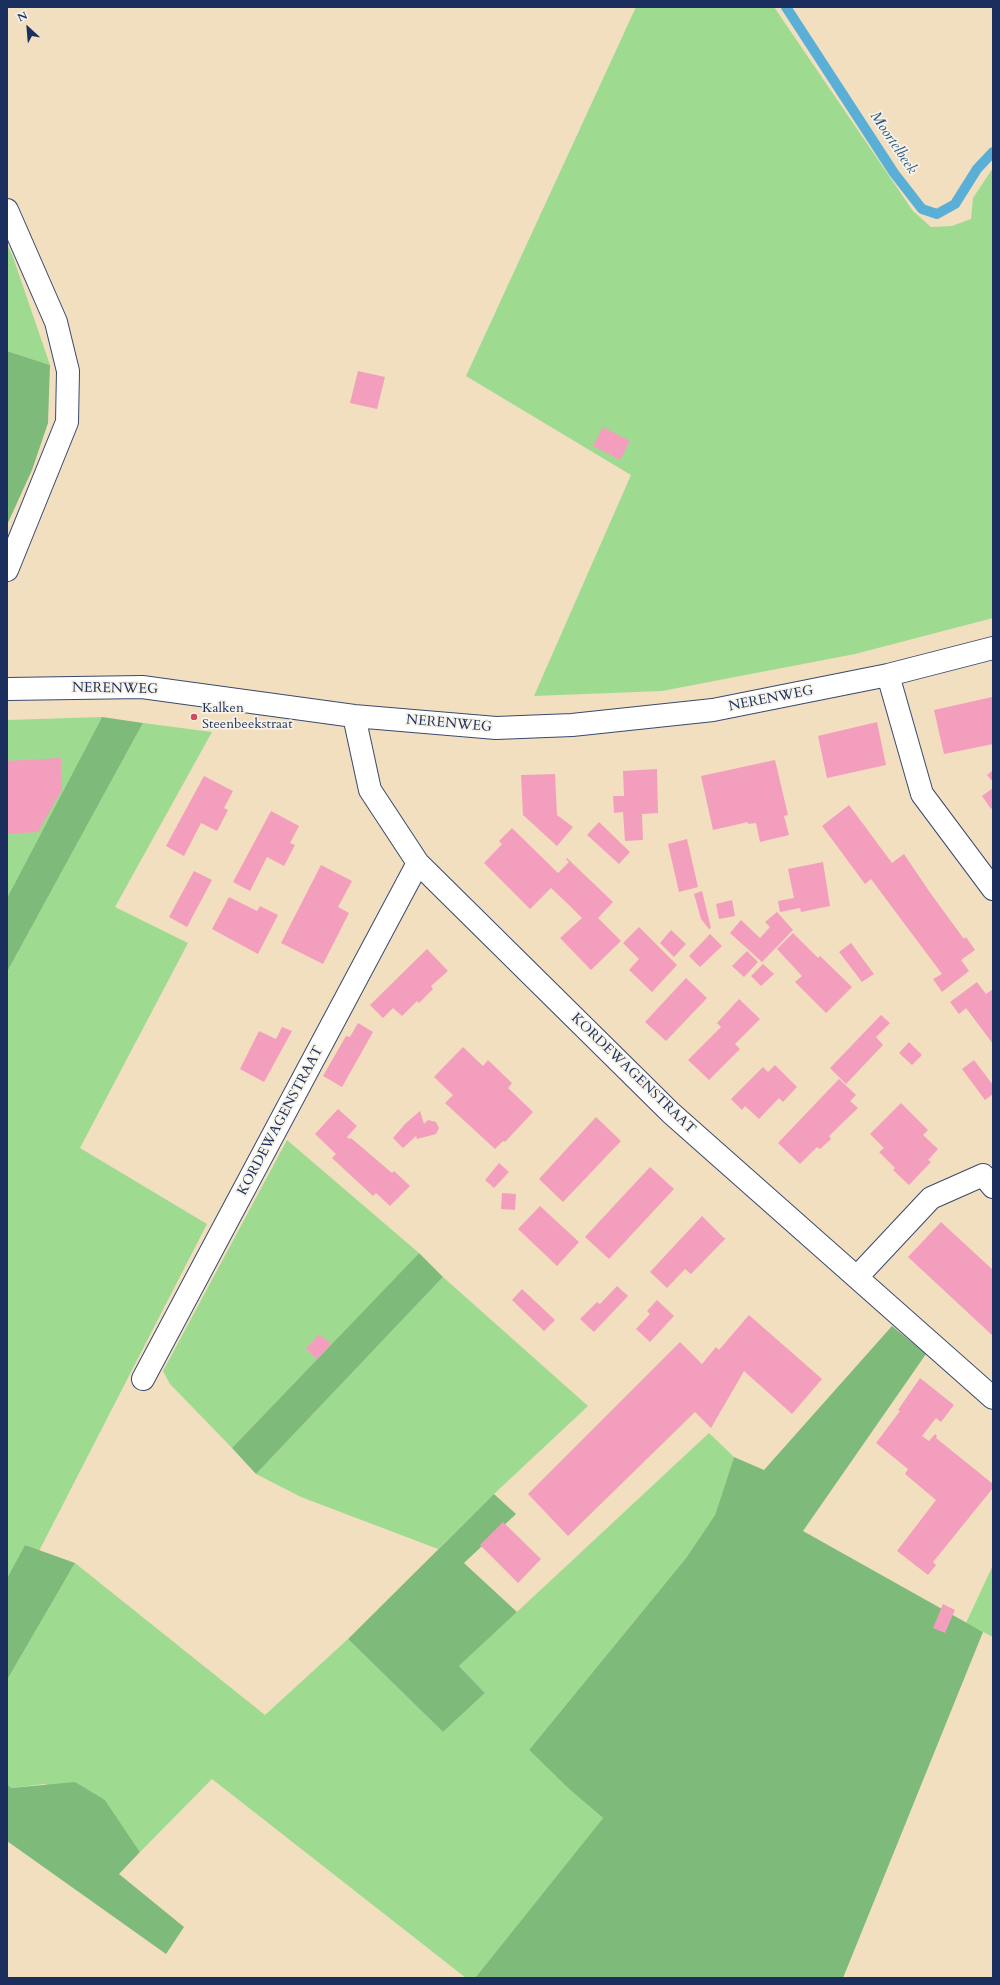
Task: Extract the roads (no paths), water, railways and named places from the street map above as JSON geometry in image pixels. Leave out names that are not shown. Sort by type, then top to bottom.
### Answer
[{"type":"street","points":[[7,210],[56,322],[68,371],[67,422],[7,570]]},
{"type":"street","name":"NERENWEG","points":[[7,689],[142,688],[354,716],[496,728],[572,725],[712,710],[888,675],[993,648]]},
{"type":"street","points":[[888,675],[922,794],[993,889]]},
{"type":"street","name":"KORDEWAGENSTRAAT","points":[[354,716],[370,790],[418,863],[671,1113],[993,1398]]},
{"type":"street","name":"KORDEWAGENSTRAAT","points":[[143,1379],[418,863]]},
{"type":"street","points":[[857,1278],[931,1198],[983,1175],[993,1187]]},
{"type":"waterway","name":"Moortelbeek","points":[[786,7],[894,173],[922,209],[937,214],[955,204],[977,169],[993,152]]},
{"type":"place","name":"Kalken Steenbeekstraat","points":[[194,717]]}]
